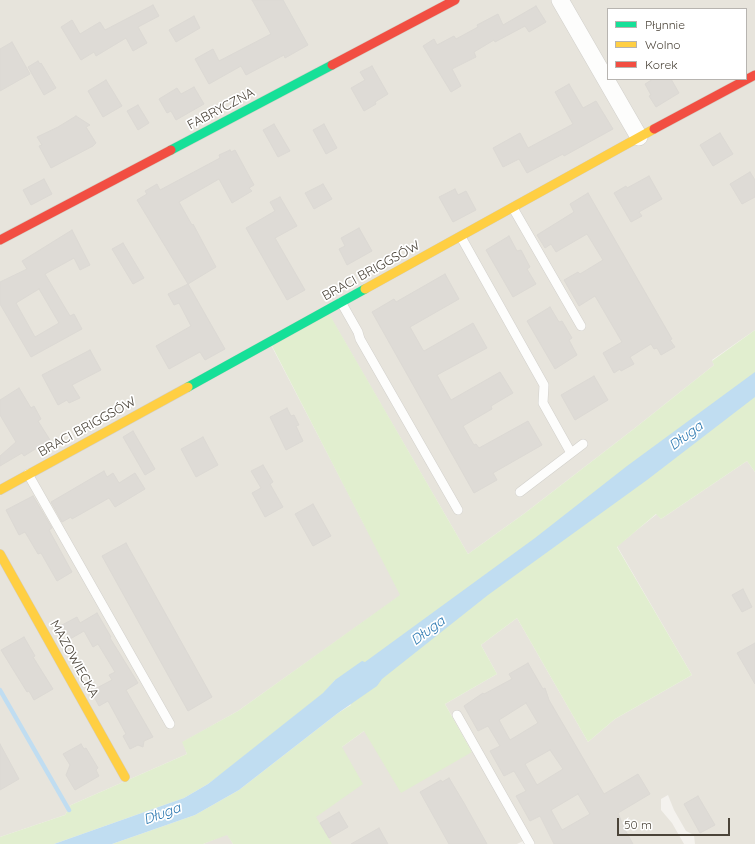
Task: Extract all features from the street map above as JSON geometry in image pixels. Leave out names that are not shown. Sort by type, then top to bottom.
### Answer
[{"type":"street","name":"FABRYCZNA","points":[[0,240],[455,0]]},
{"type":"street","points":[[560,0],[639,137]]},
{"type":"street","name":"BRACI BRIGGSÓW","points":[[0,490],[461,237],[639,137],[746,80]]},
{"type":"street","name":"MAZOWIECKA","points":[[0,554],[124,777]]},
{"type":"lane","points":[[513,208],[581,326]]},
{"type":"lane","points":[[461,237],[544,385],[543,403],[571,453]]},
{"type":"lane","points":[[341,302],[358,332],[360,339],[458,510]]},
{"type":"lane","points":[[520,492],[583,444]]},
{"type":"lane","points":[[28,474],[170,724]]},
{"type":"lane","points":[[457,715],[530,844]]},
{"type":"shaded area","points":[[0,0],[755,0],[755,330],[712,360],[714,365],[635,428],[525,513],[468,554],[328,313],[271,345],[401,595],[238,711],[183,742],[187,754],[71,805],[65,815],[0,837]]},
{"type":"shaded area","points":[[747,461],[755,472],[755,844],[695,844],[694,835],[686,831],[674,810],[668,795],[661,799],[661,810],[672,823],[684,844],[525,844],[523,841],[517,844],[321,844],[288,786],[364,731],[472,752],[445,704],[497,674],[481,645],[517,618],[588,742],[615,719],[692,675],[617,546],[657,514],[661,519]]},
{"type":"shaded area","points":[[227,834],[233,844],[203,844]]},
{"type":"green space","points":[[328,312],[468,554],[525,513],[635,428],[714,365],[712,361],[755,330],[755,472],[747,461],[661,519],[656,514],[617,547],[692,675],[615,719],[588,742],[517,618],[481,645],[497,674],[445,704],[472,752],[401,793],[364,731],[342,747],[363,784],[316,817],[332,844],[233,844],[227,835],[203,844],[112,844],[195,815],[239,790],[338,713],[351,705],[335,680],[324,693],[227,770],[208,784],[184,798],[54,844],[0,844],[0,837],[65,815],[71,805],[187,754],[182,742],[238,711],[400,595],[271,344]]},
{"type":"water","name":"Długa","points":[[755,372],[755,397],[647,480],[488,595],[382,679],[377,686],[338,713],[239,790],[195,815],[112,844],[54,844],[184,798],[208,784],[323,693],[335,680],[362,661],[365,662],[535,538],[627,466]]},
{"type":"building","points":[[252,0],[283,0],[308,45],[285,58],[284,55],[246,75],[241,66],[209,84],[195,59],[213,49],[219,61],[271,34]]},
{"type":"building","points":[[153,5],[159,16],[138,27],[147,43],[133,51],[126,38],[96,56],[94,52],[81,60],[61,27],[72,20],[80,34],[100,22],[105,30]]},
{"type":"building","points":[[536,6],[546,22],[529,32],[525,26],[495,42],[494,40],[474,52],[476,57],[452,69],[461,86],[451,92],[423,46],[434,39],[437,45],[454,36],[456,39],[478,27],[477,25],[498,14],[503,25]]},
{"type":"building","points":[[194,16],[200,28],[176,42],[169,30]]},
{"type":"building","points":[[12,42],[30,74],[0,91],[0,49]]},
{"type":"building","points":[[38,61],[40,64],[41,63],[56,88],[44,95],[28,67]]},
{"type":"building","points":[[372,66],[388,94],[375,102],[376,104],[364,111],[351,88],[365,80],[360,72]]},
{"type":"building","points":[[106,80],[122,106],[103,117],[88,91]]},
{"type":"building","points":[[651,80],[672,80],[679,93],[656,107],[649,96],[651,95],[645,84]]},
{"type":"building","points":[[569,84],[583,108],[596,101],[613,129],[564,156],[563,154],[527,173],[519,159],[503,167],[493,148],[520,133],[528,148],[573,124],[555,92]]},
{"type":"building","points":[[194,87],[204,104],[176,120],[171,111],[167,113],[159,99],[177,88],[181,94]]},
{"type":"building","points":[[138,105],[149,123],[138,130],[127,111]]},
{"type":"building","points":[[76,116],[90,125],[86,127],[96,143],[51,168],[39,146],[42,145],[37,137]]},
{"type":"building","points":[[274,124],[290,151],[278,157],[263,130]]},
{"type":"building","points":[[324,124],[337,148],[326,154],[313,130]]},
{"type":"building","points":[[720,133],[733,154],[713,166],[700,145]]},
{"type":"building","points":[[230,150],[231,152],[235,150],[254,185],[249,188],[252,191],[232,203],[219,179],[179,202],[192,225],[193,224],[216,267],[188,284],[137,200],[147,194],[145,191],[157,184],[160,190],[220,158],[219,155]]},
{"type":"building","points":[[750,172],[755,180],[755,197],[742,204],[730,184]]},
{"type":"building","points":[[649,176],[662,199],[639,212],[642,216],[631,222],[614,193]]},
{"type":"building","points":[[44,179],[52,194],[31,205],[23,190]]},
{"type":"building","points":[[323,184],[332,199],[314,209],[305,193]]},
{"type":"building","points":[[455,189],[458,195],[466,191],[476,210],[453,222],[439,197]]},
{"type":"building","points":[[588,193],[672,339],[670,340],[675,347],[661,355],[657,348],[654,349],[651,344],[630,357],[634,364],[614,373],[603,353],[622,342],[595,296],[579,306],[564,280],[578,272],[580,274],[603,260],[587,234],[556,252],[551,244],[545,248],[537,235],[574,212],[570,204]]},
{"type":"building","points":[[280,197],[297,226],[275,238],[305,290],[287,300],[246,228],[275,211],[270,202]]},
{"type":"building","points":[[359,228],[372,251],[347,265],[339,249],[345,246],[341,238]]},
{"type":"building","points":[[72,230],[90,265],[80,270],[74,258],[45,274],[70,316],[74,314],[82,329],[31,357],[0,304],[0,282],[27,269],[22,261]],"holes":[[[39,289],[59,323],[35,337],[16,303]]]},
{"type":"building","points":[[509,236],[517,251],[521,250],[530,267],[527,269],[536,284],[513,297],[486,250]]},
{"type":"building","points":[[123,243],[144,278],[133,284],[112,249]]},
{"type":"building","points":[[445,274],[459,299],[410,327],[423,350],[424,351],[473,323],[487,348],[437,375],[451,400],[500,372],[513,393],[491,406],[492,409],[463,426],[474,445],[476,444],[479,448],[528,421],[542,445],[493,473],[497,480],[474,493],[372,312],[394,299],[396,302]]},
{"type":"building","points":[[188,284],[225,349],[205,360],[200,352],[169,369],[156,346],[191,326],[179,303],[174,305],[168,294]]},
{"type":"building","points":[[550,307],[559,322],[562,321],[572,338],[569,340],[577,355],[555,369],[527,321]]},
{"type":"building","points":[[90,350],[101,370],[72,385],[80,398],[69,403],[67,400],[58,405],[42,375]]},
{"type":"building","points":[[594,376],[608,400],[575,420],[561,395]]},
{"type":"building","points":[[19,388],[31,408],[34,406],[41,419],[38,421],[50,440],[24,456],[22,453],[0,466],[0,456],[16,442],[0,415],[0,400]]},
{"type":"building","points":[[287,408],[291,416],[294,415],[299,425],[296,426],[303,441],[286,450],[270,417]]},
{"type":"building","points":[[133,431],[155,469],[145,475],[123,437]]},
{"type":"building","points":[[203,437],[218,465],[196,477],[181,449]]},
{"type":"building","points":[[263,465],[273,482],[270,484],[283,507],[265,517],[252,493],[261,488],[251,471]]},
{"type":"building","points":[[104,471],[107,477],[113,473],[119,483],[135,473],[145,489],[115,507],[109,498],[72,519],[71,517],[62,522],[51,502]]},
{"type":"building","points":[[33,496],[52,528],[49,530],[72,572],[57,581],[41,553],[38,554],[25,532],[19,535],[6,510]]},
{"type":"building","points":[[313,504],[331,536],[313,546],[295,514]]},
{"type":"building","points":[[126,543],[212,697],[188,711],[102,556]]},
{"type":"building","points":[[743,589],[752,607],[742,612],[732,595]]},
{"type":"building","points":[[97,613],[111,637],[110,638],[138,683],[126,690],[153,737],[144,741],[143,747],[138,745],[130,749],[123,736],[126,734],[108,701],[99,706],[91,691],[112,680],[109,675],[115,672],[98,644],[93,647],[84,631],[70,639],[62,625],[77,617],[80,623]]},
{"type":"building","points":[[24,637],[35,656],[33,657],[53,689],[34,700],[29,691],[27,692],[1,650]]},
{"type":"building","points":[[755,643],[755,684],[737,653]]},
{"type":"building","points":[[528,663],[543,689],[545,688],[549,700],[604,794],[638,774],[650,794],[618,813],[633,844],[554,844],[540,816],[530,821],[516,796],[526,791],[514,771],[504,776],[490,751],[500,746],[488,726],[478,731],[464,706],[483,693],[484,694],[512,679],[509,674]],"holes":[[[526,703],[538,723],[510,740],[499,720]],[[550,750],[563,769],[537,785],[525,764]],[[578,794],[590,814],[562,830],[551,810]]]},
{"type":"building","points":[[0,744],[19,779],[0,790]]},
{"type":"building","points":[[81,744],[84,749],[86,748],[98,768],[96,770],[99,776],[75,790],[66,775],[70,765],[63,754]]},
{"type":"building","points":[[449,778],[487,844],[449,844],[420,792],[441,780],[442,782]]},
{"type":"building","points":[[698,796],[715,825],[700,833],[684,804]]},
{"type":"building","points":[[339,812],[348,827],[329,838],[320,823]]},
{"type":"building","points":[[379,828],[388,844],[351,844]]},
{"type":"waterway","points":[[0,690],[69,810]]},
{"type":"traffic: fast","points":[[171,150],[332,65]]},
{"type":"traffic: fast","points":[[188,387],[365,289]]},
{"type":"traffic: slow","points":[[365,289],[654,129]]},
{"type":"traffic: slow","points":[[0,490],[188,387]]},
{"type":"traffic: slow","points":[[0,554],[125,777]]},
{"type":"traffic: jam","points":[[332,65],[455,0]]},
{"type":"traffic: jam","points":[[747,79],[755,75]]},
{"type":"traffic: jam","points":[[654,129],[746,80]]},
{"type":"traffic: jam","points":[[0,240],[171,150]]}]
